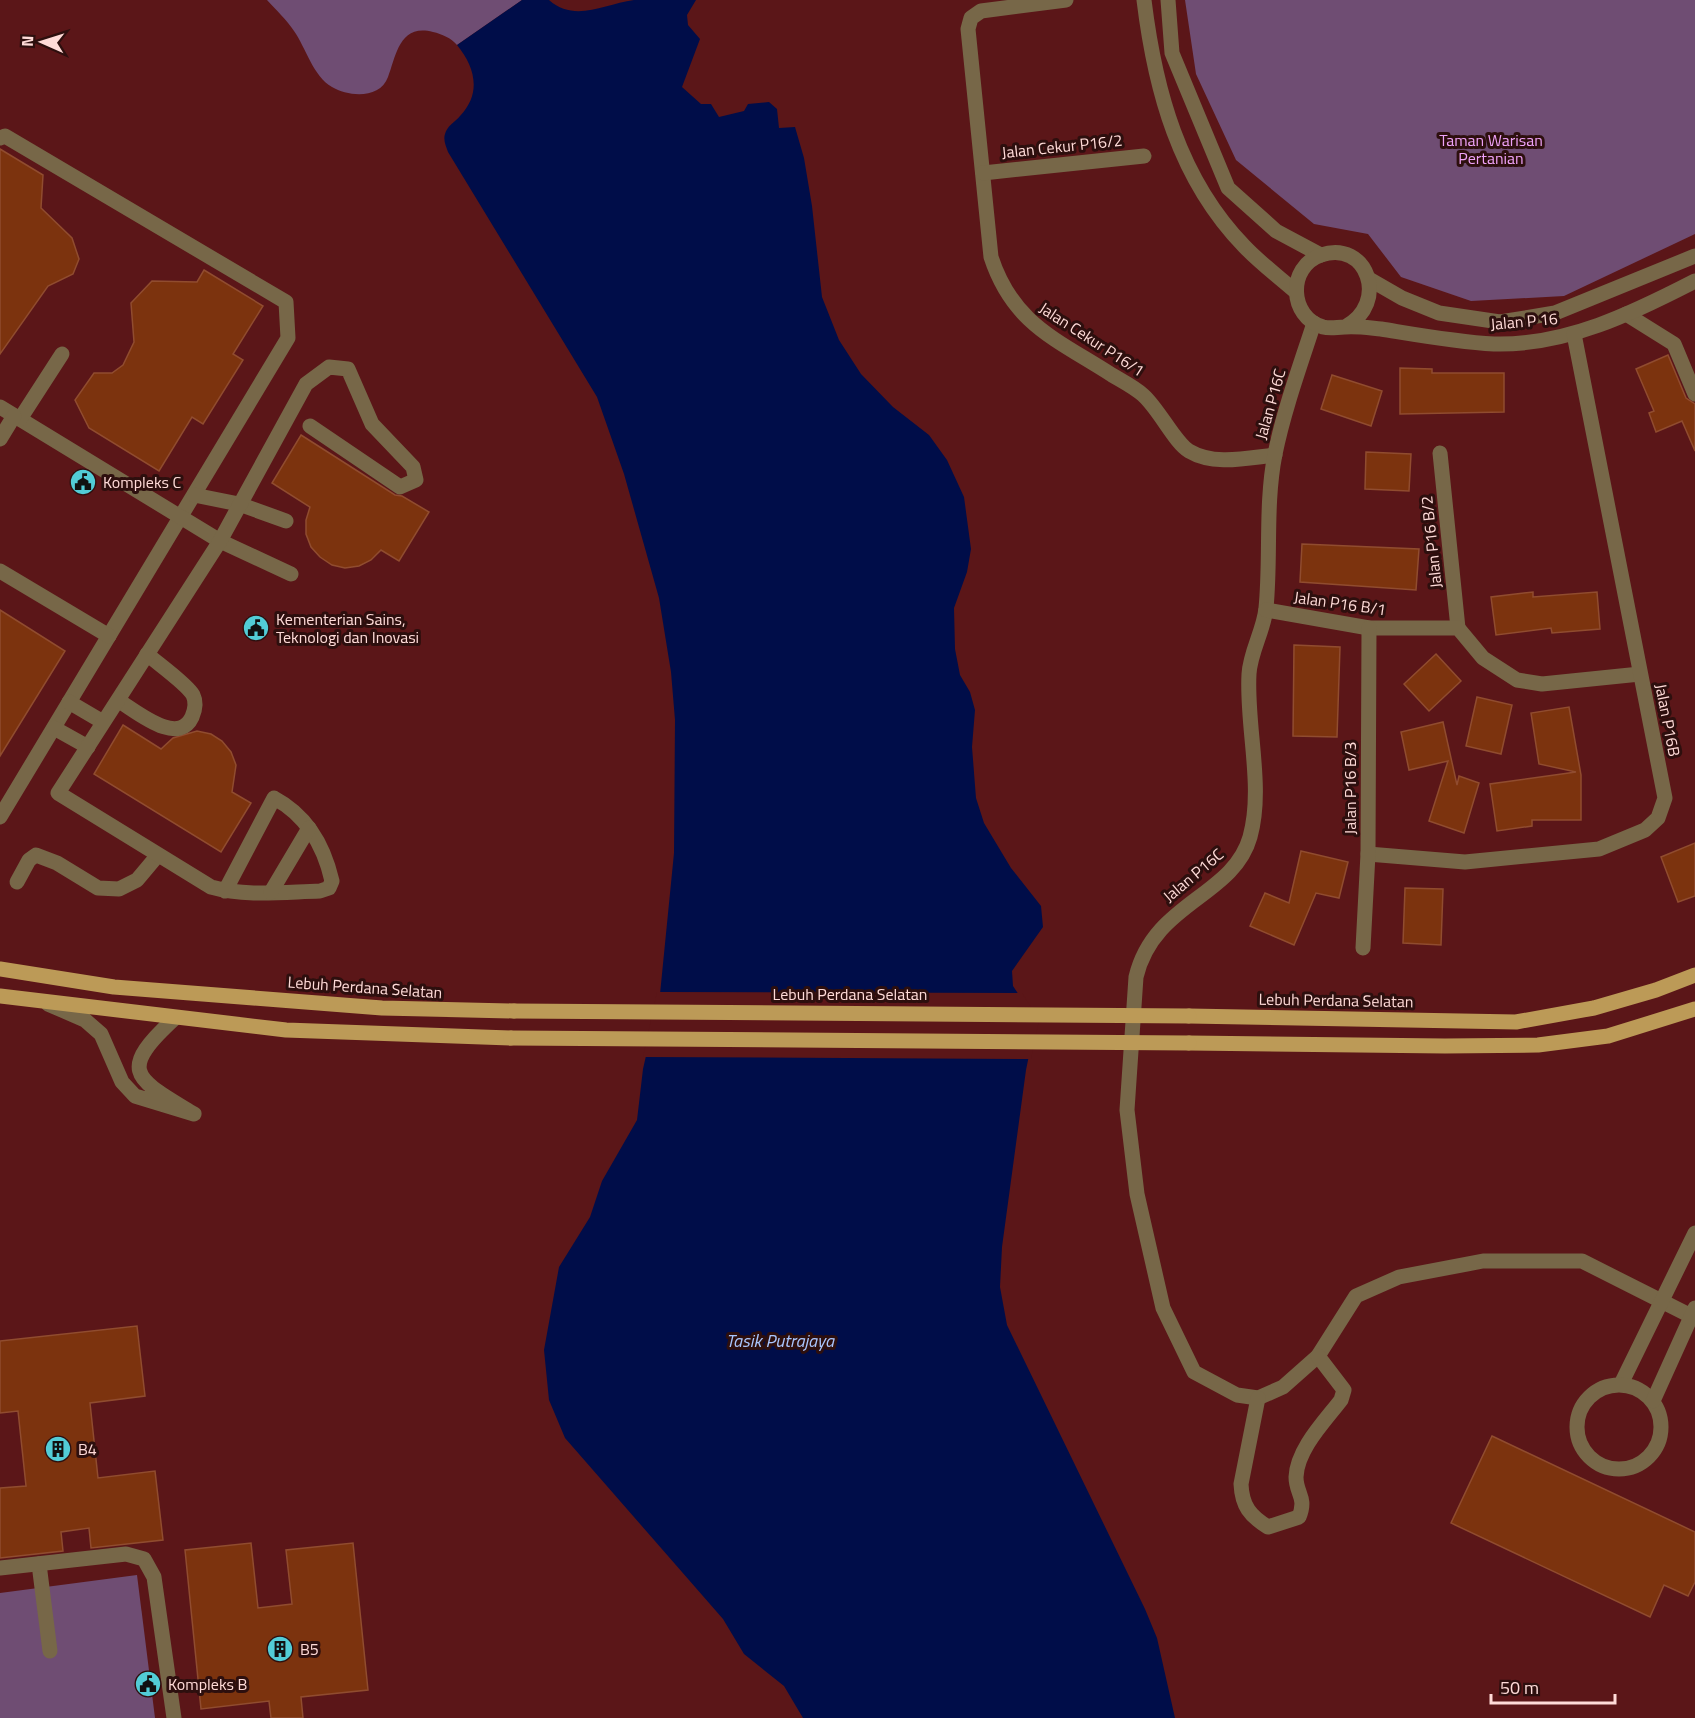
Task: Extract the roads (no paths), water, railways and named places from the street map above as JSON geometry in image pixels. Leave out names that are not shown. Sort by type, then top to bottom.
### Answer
[{"type":"main road","name":"Lebuh Perdana Selatan","points":[[0,969],[114,987],[382,1008],[1189,1016],[1516,1022],[1594,1008],[1656,990],[1695,975]]},
{"type":"main road","points":[[0,996],[286,1030],[511,1038],[1445,1046],[1538,1045],[1608,1036],[1695,1009]]},
{"type":"street","name":"Jalan Cekur P16/1","points":[[1066,0],[981,11],[970,18],[968,29],[991,257],[999,280],[1013,304],[1030,323],[1142,394],[1164,417],[1180,444],[1188,451],[1205,458],[1219,460],[1275,455]]},
{"type":"street","points":[[1144,0],[1151,59],[1179,149],[1211,205],[1244,246],[1296,292]]},
{"type":"street","name":"Jalan P 16","points":[[1168,0],[1173,53],[1228,188],[1276,231],[1321,255],[1333,253],[1355,260],[1369,279],[1402,298],[1439,313],[1500,322],[1555,313],[1695,256]]},
{"type":"street","points":[[0,138],[5,136],[286,302],[288,338],[0,817]]},
{"type":"street","name":"Jalan Cekur P16/2","points":[[983,172],[1144,156]]},
{"type":"street","points":[[1314,323],[1298,305],[1296,292],[1302,269],[1321,255]]},
{"type":"street","points":[[1345,327],[1356,321],[1366,307],[1371,290],[1369,279]]},
{"type":"street","name":"Jalan P 16","points":[[1314,323],[1324,328],[1345,327],[1495,344],[1574,334],[1626,314],[1695,280]]},
{"type":"street","points":[[1626,314],[1674,344],[1695,394]]},
{"type":"street","name":"Jalan P16C","points":[[1258,1398],[1237,1395],[1194,1372],[1162,1308],[1137,1194],[1126,1110],[1136,977],[1140,960],[1158,930],[1230,871],[1247,846],[1251,834],[1255,774],[1248,723],[1249,671],[1266,610],[1268,533],[1275,455],[1314,323]]},
{"type":"street","name":"Jalan P16B","points":[[1368,854],[1465,862],[1599,849],[1645,830],[1658,818],[1665,798],[1574,334]]},
{"type":"street","points":[[0,439],[62,354]]},
{"type":"street","points":[[225,891],[274,798],[297,813],[316,836],[332,881],[330,888],[321,891],[225,891],[211,886],[158,855],[58,793],[119,701],[219,541],[306,384],[329,367],[348,369],[372,424],[413,467],[416,480],[400,487],[310,426]]},
{"type":"street","points":[[0,407],[219,541],[291,574]]},
{"type":"street","name":"Jalan P16 B/2","points":[[1440,453],[1458,628]]},
{"type":"street","points":[[194,495],[239,504],[286,521]]},
{"type":"street","points":[[0,571],[109,636]]},
{"type":"street","name":"Jalan P16 B/1","points":[[1266,610],[1369,628],[1458,628]]},
{"type":"street","name":"Jalan P16 B/3","points":[[1363,948],[1368,854],[1369,628]]},
{"type":"street","points":[[1458,628],[1483,658],[1517,680],[1542,684],[1640,674]]},
{"type":"street","points":[[119,701],[163,727],[177,730],[189,723],[196,708],[192,693],[147,654]]},
{"type":"street","points":[[69,702],[103,722]]},
{"type":"street","points":[[54,728],[88,747]]},
{"type":"street","points":[[271,892],[309,828]]},
{"type":"street","points":[[17,882],[29,860],[36,855],[57,863],[98,888],[119,889],[136,880],[158,855]]},
{"type":"street","points":[[46,1003],[84,1020],[101,1034],[122,1082],[135,1096],[194,1114],[148,1086],[141,1076],[139,1065],[142,1050],[175,1018]]},
{"type":"street","points":[[1621,1384],[1694,1236]]},
{"type":"street","points":[[1318,1356],[1344,1390],[1341,1400],[1298,1462],[1296,1479],[1304,1504],[1299,1517],[1268,1527],[1251,1516],[1242,1497],[1241,1484],[1258,1398],[1283,1387],[1318,1356],[1356,1296],[1399,1277],[1483,1261],[1582,1261],[1662,1301],[1694,1314],[1653,1401]]},
{"type":"street","points":[[1621,1384],[1640,1390],[1653,1401],[1662,1430],[1656,1448],[1642,1464],[1617,1470],[1597,1464],[1582,1448],[1576,1429],[1582,1407],[1597,1391],[1621,1384]]},
{"type":"street","points":[[0,1568],[126,1554],[144,1559],[154,1577],[174,1718]]},
{"type":"street","points":[[39,1564],[50,1652]]},
{"type":"water","name":"Tasik Putrajaya","points":[[522,0],[549,0],[559,7],[579,11],[634,0],[696,0],[687,15],[688,25],[700,39],[682,87],[701,104],[711,104],[719,117],[744,111],[748,104],[769,102],[777,109],[779,128],[795,127],[804,158],[812,206],[822,297],[839,340],[861,374],[893,407],[929,435],[947,460],[964,497],[971,549],[967,572],[954,608],[955,649],[960,675],[970,692],[975,710],[972,747],[976,798],[984,823],[1011,868],[1041,906],[1043,927],[1012,971],[1013,986],[1036,1021],[1026,1070],[1002,1247],[1000,1287],[1007,1325],[1157,1638],[1175,1718],[803,1718],[784,1686],[744,1654],[723,1619],[565,1438],[549,1400],[544,1350],[559,1267],[590,1217],[602,1181],[637,1120],[643,1069],[660,994],[674,853],[675,720],[671,672],[659,598],[624,474],[597,397],[448,152],[445,143],[446,131],[467,107],[473,89],[472,71],[457,45]]},
{"type":"place","name":"Kompleks C","points":[[83,482]]},
{"type":"place","name":"Kementerian Sains, Teknologi dan Inovasi","points":[[256,628]]},
{"type":"place","name":"B4","points":[[58,1449]]},
{"type":"place","name":"B5","points":[[280,1649]]},
{"type":"place","name":"Kompleks B","points":[[148,1684]]},
{"type":"park label","name":"Taman Warisan Pertanian","points":[[1491,149]]}]
